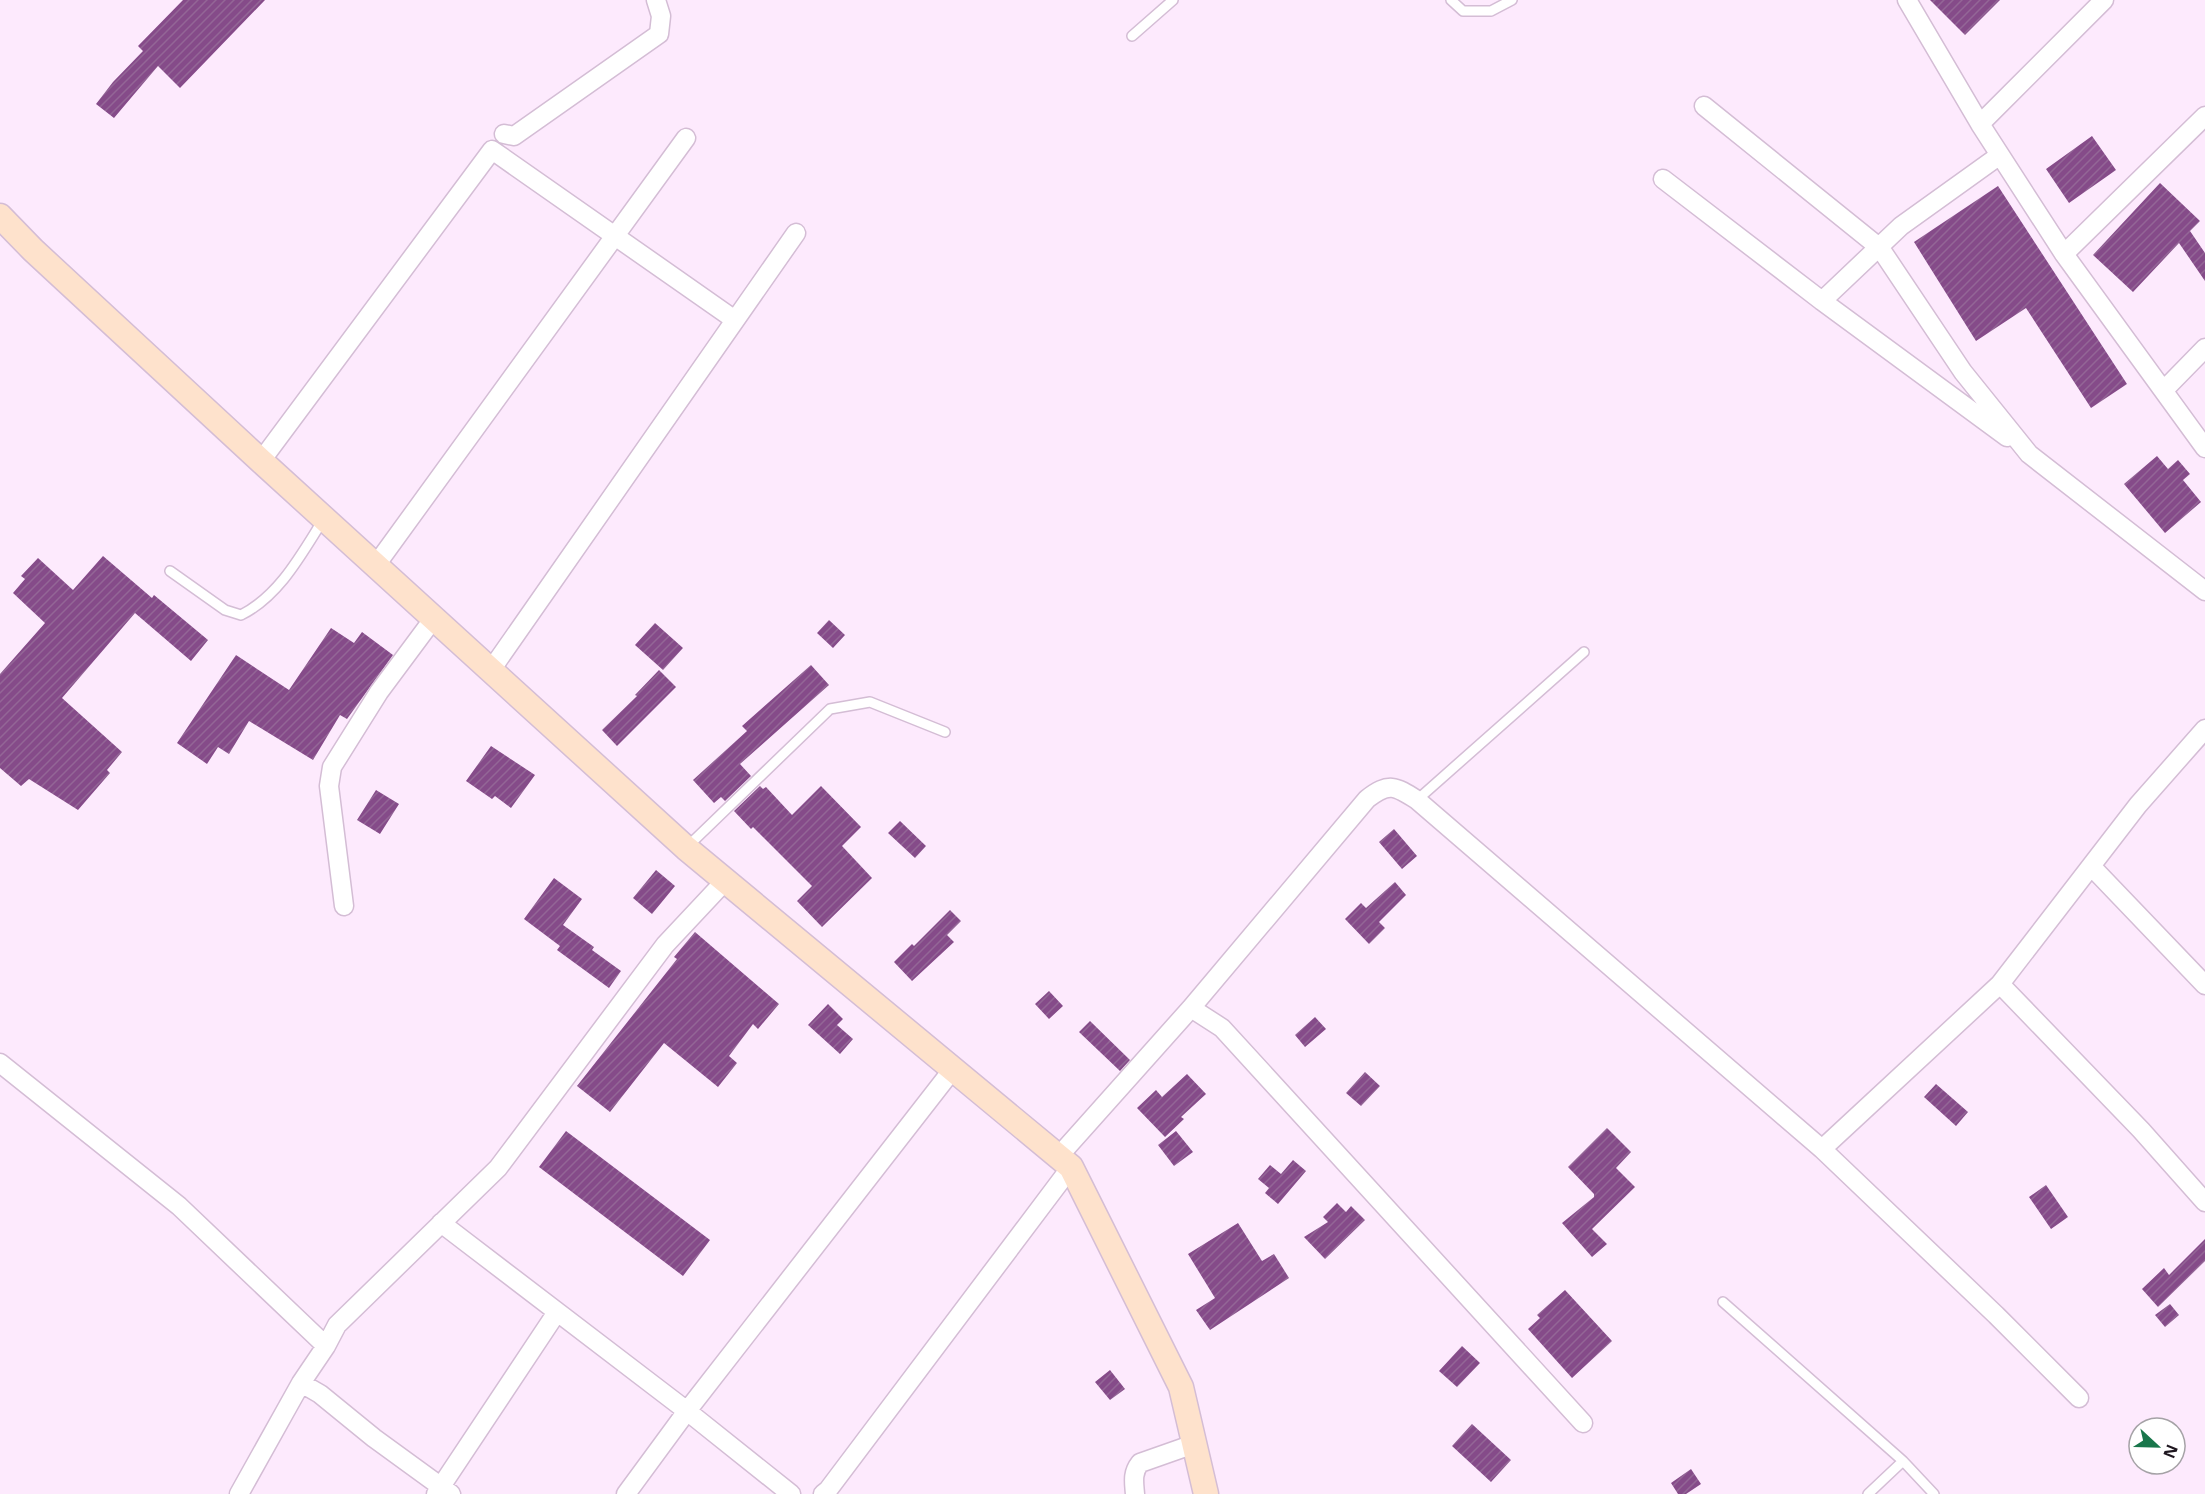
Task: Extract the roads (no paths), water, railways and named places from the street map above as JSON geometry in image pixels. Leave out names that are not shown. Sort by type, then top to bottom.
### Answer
[{"type":"street","points":[[504,134],[514,136],[659,34],[661,16],[656,0]]},
{"type":"street","points":[[1907,0],[1980,124],[2064,254],[2205,448]]},
{"type":"street","points":[[1980,124],[2104,0]]},
{"type":"street","points":[[1704,106],[1880,248],[1962,372],[2029,454]]},
{"type":"street","points":[[2064,254],[2205,116]]},
{"type":"street","points":[[376,565],[686,138]]},
{"type":"street","points":[[261,461],[492,150],[735,320]]},
{"type":"street","points":[[1822,301],[1901,226],[2001,155]]},
{"type":"street","points":[[1664,179],[1822,301],[2029,454],[2205,591]]},
{"type":"street","points":[[0,216],[33,250],[261,461],[686,848],[1064,1162],[1181,1387],[1206,1494]]},
{"type":"street","points":[[491,670],[796,233]]},
{"type":"street","points":[[2164,390],[2205,348]]},
{"type":"street","points":[[344,906],[328,786],[332,767],[380,692],[434,618]]},
{"type":"street","points":[[1822,1149],[2000,984],[2138,805],[2205,729]]},
{"type":"street","points":[[826,1493],[1064,1162],[1367,799],[1379,790],[1389,787],[1400,789],[1417,800],[1822,1149],[1996,1315],[2079,1398]]},
{"type":"street","points":[[2091,866],[2205,985]]},
{"type":"street","points":[[239,1494],[301,1383],[337,1325],[498,1168],[665,945],[725,881]]},
{"type":"street","points":[[2000,984],[2141,1131],[2205,1202]]},
{"type":"street","points":[[1191,1008],[1222,1028],[1583,1423]]},
{"type":"street","points":[[0,1063],[179,1206],[326,1346]]},
{"type":"street","points":[[626,1494],[687,1411],[952,1069]]},
{"type":"street","points":[[441,1223],[687,1411],[790,1494]]},
{"type":"street","points":[[301,1383],[320,1394],[443,1491],[557,1312]]},
{"type":"street","points":[[1135,1494],[1135,1469],[1140,1463],[1194,1444]]},
{"type":"lane","points":[[1132,36],[1173,0]]},
{"type":"lane","points":[[1451,0],[1463,11],[1491,11],[1512,0]]},
{"type":"lane","points":[[170,572],[225,610],[241,615],[255,608],[293,567],[324,518]]},
{"type":"lane","points":[[1417,800],[1584,652]]},
{"type":"lane","points":[[686,848],[830,709],[870,702],[945,732]]},
{"type":"lane","points":[[1723,1302],[1903,1461],[1934,1494]]},
{"type":"lane","points":[[1869,1494],[1903,1461]]}]
